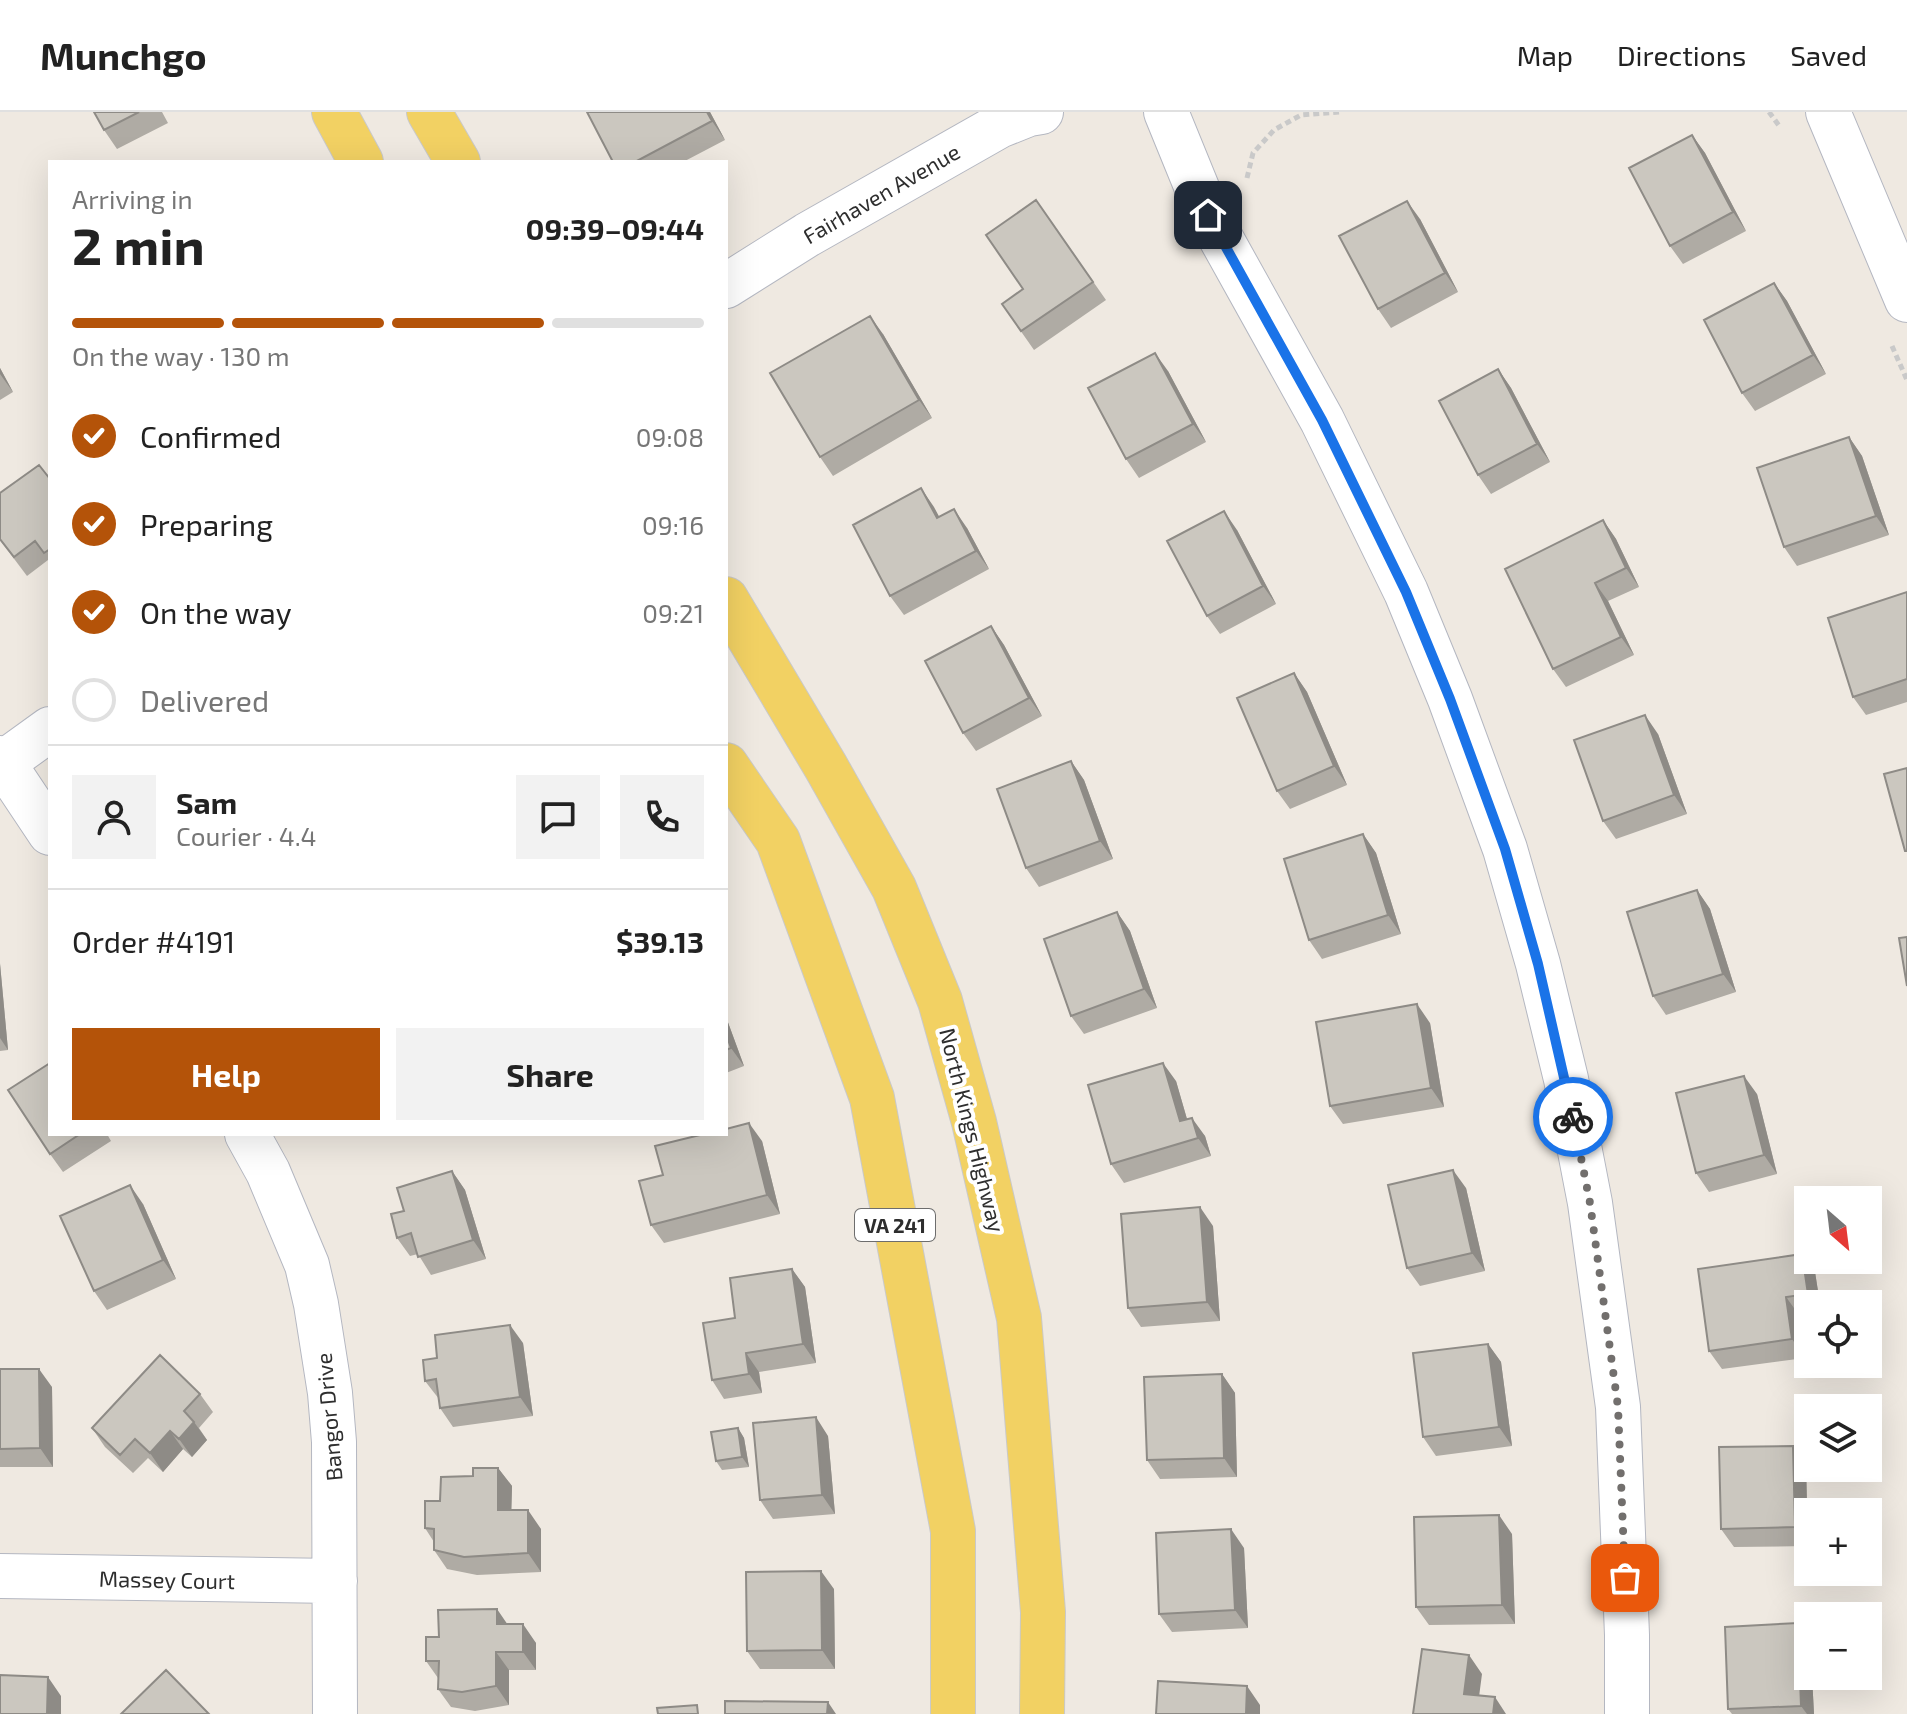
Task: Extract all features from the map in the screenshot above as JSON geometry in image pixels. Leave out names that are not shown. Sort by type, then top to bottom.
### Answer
[{"type":"main road","points":[[334,112],[360,160]]},
{"type":"main road","points":[[429,112],[457,160]]},
{"type":"main road","name":"North Kings Highway","points":[[728,602],[894,888],[940,1001],[974,1122],[1019,1318],[1043,1612],[1042,1714]]},
{"type":"main road","name":"VA 241","points":[[728,768],[778,841],[872,1098],[953,1531],[953,1714]]},
{"type":"street","name":"Fairhaven Avenue","points":[[728,285],[807,235],[999,126],[1041,112]]},
{"type":"street","points":[[1166,112],[1208,215],[1322,420],[1406,592],[1450,699],[1505,849],[1566,1079],[1590,1203],[1618,1407],[1627,1714]]},
{"type":"street","points":[[1828,112],[1907,300]]},
{"type":"street","points":[[48,730],[1,762],[48,830]]},
{"type":"street","name":"Bangor Drive","points":[[248,1136],[268,1172],[307,1265],[330,1393],[334,1442],[335,1714]]},
{"type":"street","name":"Massey Court","points":[[0,1576],[335,1581]]},
{"type":"building","points":[[94,112],[139,112],[104,130]]},
{"type":"building","points":[[587,112],[707,112],[712,121],[639,160],[612,160]]},
{"type":"building","points":[[1692,135],[1733,212],[1670,246],[1629,168]]},
{"type":"building","points":[[1036,200],[1093,282],[1021,331],[1002,304],[1023,289],[986,235]]},
{"type":"building","points":[[1407,201],[1445,273],[1378,309],[1339,236]]},
{"type":"building","points":[[1774,283],[1813,355],[1742,393],[1704,320]]},
{"type":"building","points":[[870,316],[919,400],[820,457],[770,373]]},
{"type":"building","points":[[1155,353],[1193,424],[1126,459],[1088,388]]},
{"type":"building","points":[[1498,369],[1537,444],[1478,475],[1439,401]]},
{"type":"building","points":[[1849,437],[1876,516],[1784,547],[1757,468]]},
{"type":"building","points":[[39,465],[48,476],[48,550],[44,553],[35,541],[14,557],[0,539],[0,493]]},
{"type":"building","points":[[921,488],[937,518],[954,509],[976,551],[890,596],[853,525]]},
{"type":"building","points":[[1224,511],[1263,586],[1207,616],[1167,541]]},
{"type":"building","points":[[1603,520],[1626,568],[1595,583],[1621,637],[1553,669],[1505,569]]},
{"type":"building","points":[[1907,592],[1907,679],[1853,697],[1828,618]]},
{"type":"building","points":[[991,626],[1029,698],[963,733],[925,661]]},
{"type":"building","points":[[1294,673],[1334,766],[1277,791],[1237,698]]},
{"type":"building","points":[[1645,715],[1674,795],[1603,821],[1574,740]]},
{"type":"building","points":[[1071,761],[1100,841],[1026,868],[997,789]]},
{"type":"building","points":[[1907,768],[1907,851],[1905,851],[1884,774]]},
{"type":"building","points":[[1363,834],[1388,915],[1309,940],[1284,859]]},
{"type":"building","points":[[1697,890],[1723,974],[1653,996],[1627,912]]},
{"type":"building","points":[[1117,912],[1144,989],[1071,1016],[1044,939]]},
{"type":"building","points":[[1907,937],[1907,986],[1899,938]]},
{"type":"building","points":[[1417,1004],[1431,1088],[1330,1106],[1316,1022]]},
{"type":"building","points":[[1163,1063],[1180,1121],[1192,1118],[1198,1138],[1111,1164],[1088,1085]]},
{"type":"building","points":[[48,1064],[48,1136],[77,1136],[50,1154],[8,1090]]},
{"type":"building","points":[[1744,1076],[1764,1155],[1696,1173],[1676,1093]]},
{"type":"building","points":[[749,1123],[767,1195],[651,1225],[639,1181],[663,1175],[655,1146],[696,1136],[728,1136],[728,1128]]},
{"type":"building","points":[[1453,1170],[1472,1253],[1407,1268],[1388,1185]]},
{"type":"building","points":[[452,1171],[473,1240],[418,1257],[411,1233],[397,1238],[391,1214],[404,1211],[397,1188]]},
{"type":"building","points":[[130,1185],[163,1260],[94,1291],[60,1216]]},
{"type":"building","points":[[1200,1207],[1207,1302],[1128,1308],[1121,1214]]},
{"type":"building","points":[[1794,1255],[1794,1274],[1805,1274],[1807,1290],[1794,1290],[1794,1296],[1786,1297],[1792,1339],[1709,1351],[1698,1269]]},
{"type":"building","points":[[792,1269],[803,1344],[746,1353],[749,1374],[712,1380],[703,1323],[735,1318],[730,1278]]},
{"type":"building","points":[[510,1325],[520,1397],[440,1408],[436,1379],[425,1381],[423,1360],[437,1358],[435,1335]]},
{"type":"building","points":[[1488,1344],[1499,1427],[1423,1437],[1413,1353]]},
{"type":"building","points":[[160,1355],[200,1394],[184,1411],[194,1422],[179,1439],[170,1431],[150,1453],[135,1439],[120,1455],[92,1428]]},
{"type":"building","points":[[0,1369],[39,1369],[40,1448],[0,1449]]},
{"type":"building","points":[[1222,1374],[1224,1458],[1147,1460],[1144,1377]]},
{"type":"building","points":[[816,1417],[822,1495],[760,1500],[753,1423]]},
{"type":"building","points":[[738,1428],[742,1457],[716,1461],[711,1432]]},
{"type":"building","points":[[1793,1446],[1794,1527],[1721,1529],[1719,1447]]},
{"type":"building","points":[[473,1468],[498,1468],[498,1510],[528,1510],[528,1553],[464,1557],[434,1550],[434,1529],[425,1528],[425,1501],[440,1501],[441,1477],[473,1476]]},
{"type":"building","points":[[1499,1515],[1502,1605],[1416,1607],[1414,1517]]},
{"type":"building","points":[[1231,1529],[1235,1610],[1159,1614],[1156,1533]]},
{"type":"building","points":[[821,1571],[822,1650],[747,1651],[746,1572]]},
{"type":"building","points":[[497,1609],[497,1624],[523,1624],[523,1652],[496,1652],[496,1686],[462,1692],[438,1689],[439,1661],[426,1661],[426,1637],[439,1637],[438,1610]]},
{"type":"building","points":[[1794,1623],[1794,1690],[1800,1690],[1801,1706],[1728,1709],[1725,1627]]},
{"type":"building","points":[[1422,1649],[1469,1655],[1464,1694],[1495,1697],[1493,1714],[1413,1714]]},
{"type":"building","points":[[166,1670],[209,1714],[121,1714]]},
{"type":"building","points":[[0,1675],[48,1677],[47,1714],[0,1714]]},
{"type":"building","points":[[1158,1681],[1247,1686],[1246,1714],[1156,1714]]},
{"type":"building","points":[[725,1701],[828,1702],[827,1714],[725,1714]]},
{"type":"building","points":[[697,1705],[698,1714],[658,1714],[657,1708]]},
{"type":"way so far","points":[[1573,1117],[1590,1203],[1618,1407],[1625,1578]]},
{"type":"route","points":[[1208,215],[1322,420],[1406,592],[1450,699],[1505,849],[1538,964],[1573,1117]]}]
